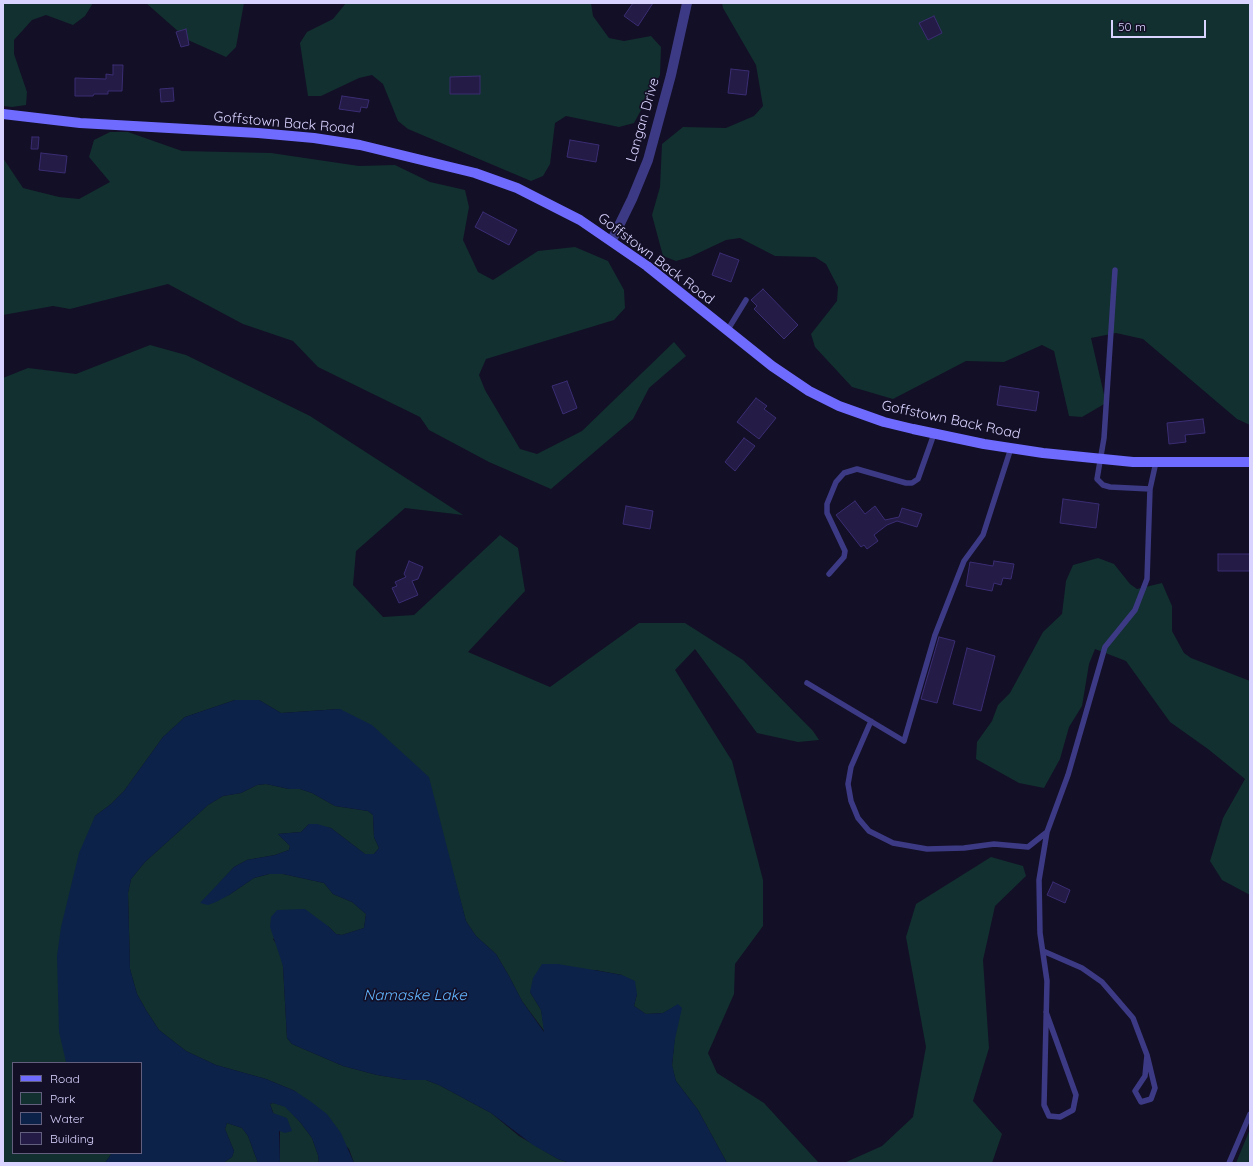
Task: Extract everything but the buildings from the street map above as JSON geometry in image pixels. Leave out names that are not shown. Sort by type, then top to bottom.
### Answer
[{"type":"main road","name":"Goffstown Back Road","points":[[3,114],[80,123],[258,133],[360,145],[468,171],[517,188],[574,217],[612,240],[647,266],[772,366],[806,388],[839,406],[884,422],[934,434],[1011,448],[1100,459],[1156,462],[1250,462]]},
{"type":"street","name":"Langan Drive","points":[[612,240],[632,199],[648,160],[671,75],[687,3]]},
{"type":"lane","points":[[1115,270],[1104,438],[1098,479],[1103,484],[1110,487],[1150,489]]},
{"type":"lane","points":[[727,331],[746,300]]},
{"type":"lane","points":[[830,574],[844,557],[845,551],[827,513],[827,504],[836,482],[844,473],[858,469],[906,483],[912,483],[918,479],[934,434]]},
{"type":"lane","points":[[807,683],[904,741],[934,635],[964,560],[983,536],[1011,448]]},
{"type":"lane","points":[[1046,1012],[1072,1080],[1076,1095],[1073,1110],[1060,1117],[1049,1116],[1044,1105],[1046,1012],[1047,981],[1040,933],[1039,880],[1046,832],[1068,775],[1105,647],[1135,610],[1148,579],[1150,489],[1156,462]]},
{"type":"lane","points":[[871,721],[851,767],[848,784],[851,801],[858,818],[869,831],[893,843],[927,848],[964,848],[994,844],[1028,847],[1046,832]]},
{"type":"lane","points":[[1043,951],[1082,968],[1102,982],[1133,1018],[1147,1055],[1155,1088],[1151,1100],[1141,1102],[1135,1091],[1145,1076],[1147,1055]]},
{"type":"lane","points":[[1229,1163],[1250,1114]]},
{"type":"green space","points":[[3,3],[93,3],[85,16],[73,25],[46,15],[32,20],[14,40],[14,54],[27,92],[26,105],[12,107],[3,106]]},
{"type":"green space","points":[[146,3],[244,3],[236,47],[226,57],[188,40]]},
{"type":"green space","points":[[346,3],[591,3],[593,16],[609,38],[624,41],[651,36],[661,47],[660,75],[634,123],[619,127],[566,116],[555,123],[550,164],[543,176],[531,181],[408,129],[398,121],[383,84],[372,75],[359,78],[321,96],[308,96],[300,43],[307,32],[333,19]]},
{"type":"green space","points":[[722,3],[1250,3],[1250,425],[1237,419],[1143,339],[1116,333],[1091,338],[1106,403],[1082,417],[1069,416],[1054,351],[1042,345],[1004,362],[966,361],[893,399],[852,387],[815,347],[811,334],[837,301],[838,287],[826,264],[815,257],[775,256],[740,238],[726,240],[690,257],[676,261],[663,256],[652,215],[660,187],[662,144],[683,127],[726,128],[754,116],[763,106],[756,65],[723,8]]},
{"type":"green space","points":[[110,132],[128,132],[182,151],[271,153],[359,166],[395,165],[430,182],[465,190],[469,207],[463,240],[478,272],[493,280],[538,251],[575,247],[608,261],[624,290],[625,308],[614,320],[486,359],[479,375],[485,390],[520,449],[537,454],[582,431],[674,342],[686,356],[649,388],[633,419],[551,489],[489,462],[429,430],[420,417],[318,367],[293,341],[243,324],[168,284],[70,309],[53,306],[3,315],[3,158],[23,188],[59,197],[79,199],[110,182],[89,157],[94,140]]},
{"type":"green space","points":[[150,345],[186,355],[310,416],[463,515],[405,508],[356,551],[353,585],[383,617],[414,615],[500,535],[518,548],[525,591],[468,652],[550,687],[639,623],[685,623],[743,660],[813,731],[819,740],[798,742],[757,733],[695,649],[675,670],[732,761],[763,880],[763,926],[735,964],[734,994],[708,1053],[717,1073],[764,1103],[819,1163],[727,1163],[698,1110],[676,1081],[672,1066],[678,1005],[663,1013],[646,1014],[634,1006],[637,994],[622,975],[595,970],[530,992],[541,1010],[545,1032],[522,1001],[496,954],[476,936],[466,921],[451,866],[340,709],[281,713],[259,700],[235,700],[185,717],[163,737],[124,791],[111,804],[95,816],[67,1062],[12,1062],[12,1154],[111,1154],[105,1163],[3,1163],[3,378],[28,368],[76,374]]},
{"type":"green space","points":[[1098,558],[1114,564],[1130,584],[1137,589],[1162,583],[1172,606],[1172,631],[1184,653],[1191,658],[1250,681],[1250,895],[1222,880],[1210,861],[1223,818],[1245,779],[1208,749],[1170,722],[1126,661],[1095,649],[1089,664],[1082,706],[1069,727],[1060,759],[1044,788],[1019,783],[976,759],[977,742],[992,721],[998,705],[1010,693],[1043,632],[1062,614],[1066,581],[1073,565]]},
{"type":"green space","points":[[266,784],[289,789],[300,789],[312,793],[335,806],[368,811],[373,815],[374,837],[379,848],[374,854],[365,854],[331,828],[309,824],[301,832],[278,834],[290,846],[289,850],[275,855],[247,860],[234,867],[201,903],[229,895],[254,878],[269,874],[283,874],[324,883],[333,894],[352,902],[366,914],[364,928],[342,935],[336,934],[328,926],[273,939],[279,948],[283,966],[287,1038],[292,1044],[343,1066],[377,1075],[407,1080],[426,1080],[439,1085],[491,1113],[519,1136],[558,1159],[570,1163],[354,1163],[349,1149],[295,1091],[266,1079],[216,1065],[186,1051],[159,1030],[137,994],[130,969],[128,893],[131,879],[145,862],[208,805],[223,796],[241,793],[257,785]]},
{"type":"green space","points":[[991,857],[1023,866],[1026,876],[995,906],[983,960],[989,1048],[973,1101],[1002,1134],[992,1163],[844,1163],[882,1146],[913,1117],[926,1047],[906,937],[916,904]]},
{"type":"green space","points":[[273,1103],[285,1106],[300,1122],[312,1138],[319,1163],[280,1163],[280,1131],[270,1104]]},
{"type":"green space","points":[[227,1123],[242,1128],[248,1136],[258,1163],[223,1163],[232,1157],[234,1151],[225,1129]]},
{"type":"green space","points":[[1250,1129],[1250,1163],[1236,1163]]},
{"type":"water","name":"Namaske Lake","points":[[235,700],[259,700],[281,713],[340,709],[372,725],[429,777],[466,921],[476,936],[496,954],[522,1001],[544,1032],[541,1010],[530,992],[533,978],[542,964],[558,964],[622,975],[635,981],[637,994],[634,1006],[646,1014],[663,1013],[678,1004],[682,1008],[675,1039],[672,1065],[676,1081],[698,1110],[727,1163],[570,1163],[558,1159],[533,1145],[491,1113],[439,1085],[426,1080],[407,1080],[377,1075],[343,1066],[292,1044],[287,1038],[283,966],[270,927],[271,917],[277,910],[305,909],[328,926],[336,934],[342,935],[364,928],[366,914],[352,902],[333,894],[324,883],[283,874],[269,874],[254,878],[216,902],[208,905],[200,903],[234,867],[247,860],[275,855],[289,850],[290,846],[278,834],[301,832],[309,824],[317,824],[331,828],[365,854],[374,854],[379,848],[374,837],[373,815],[368,811],[335,806],[312,793],[300,789],[289,789],[266,784],[257,785],[241,793],[223,796],[208,805],[145,862],[131,879],[128,893],[130,969],[137,994],[159,1030],[186,1051],[216,1065],[266,1079],[295,1091],[310,1101],[327,1114],[341,1133],[354,1163],[319,1163],[312,1138],[300,1122],[285,1107],[273,1103],[270,1104],[273,1113],[287,1118],[292,1131],[285,1133],[279,1131],[280,1163],[258,1163],[248,1136],[242,1128],[227,1123],[225,1129],[234,1151],[232,1157],[223,1163],[105,1163],[111,1154],[142,1154],[142,1062],[66,1062],[59,1032],[57,956],[61,927],[79,853],[95,816],[111,804],[124,791],[163,737],[185,717]]}]
